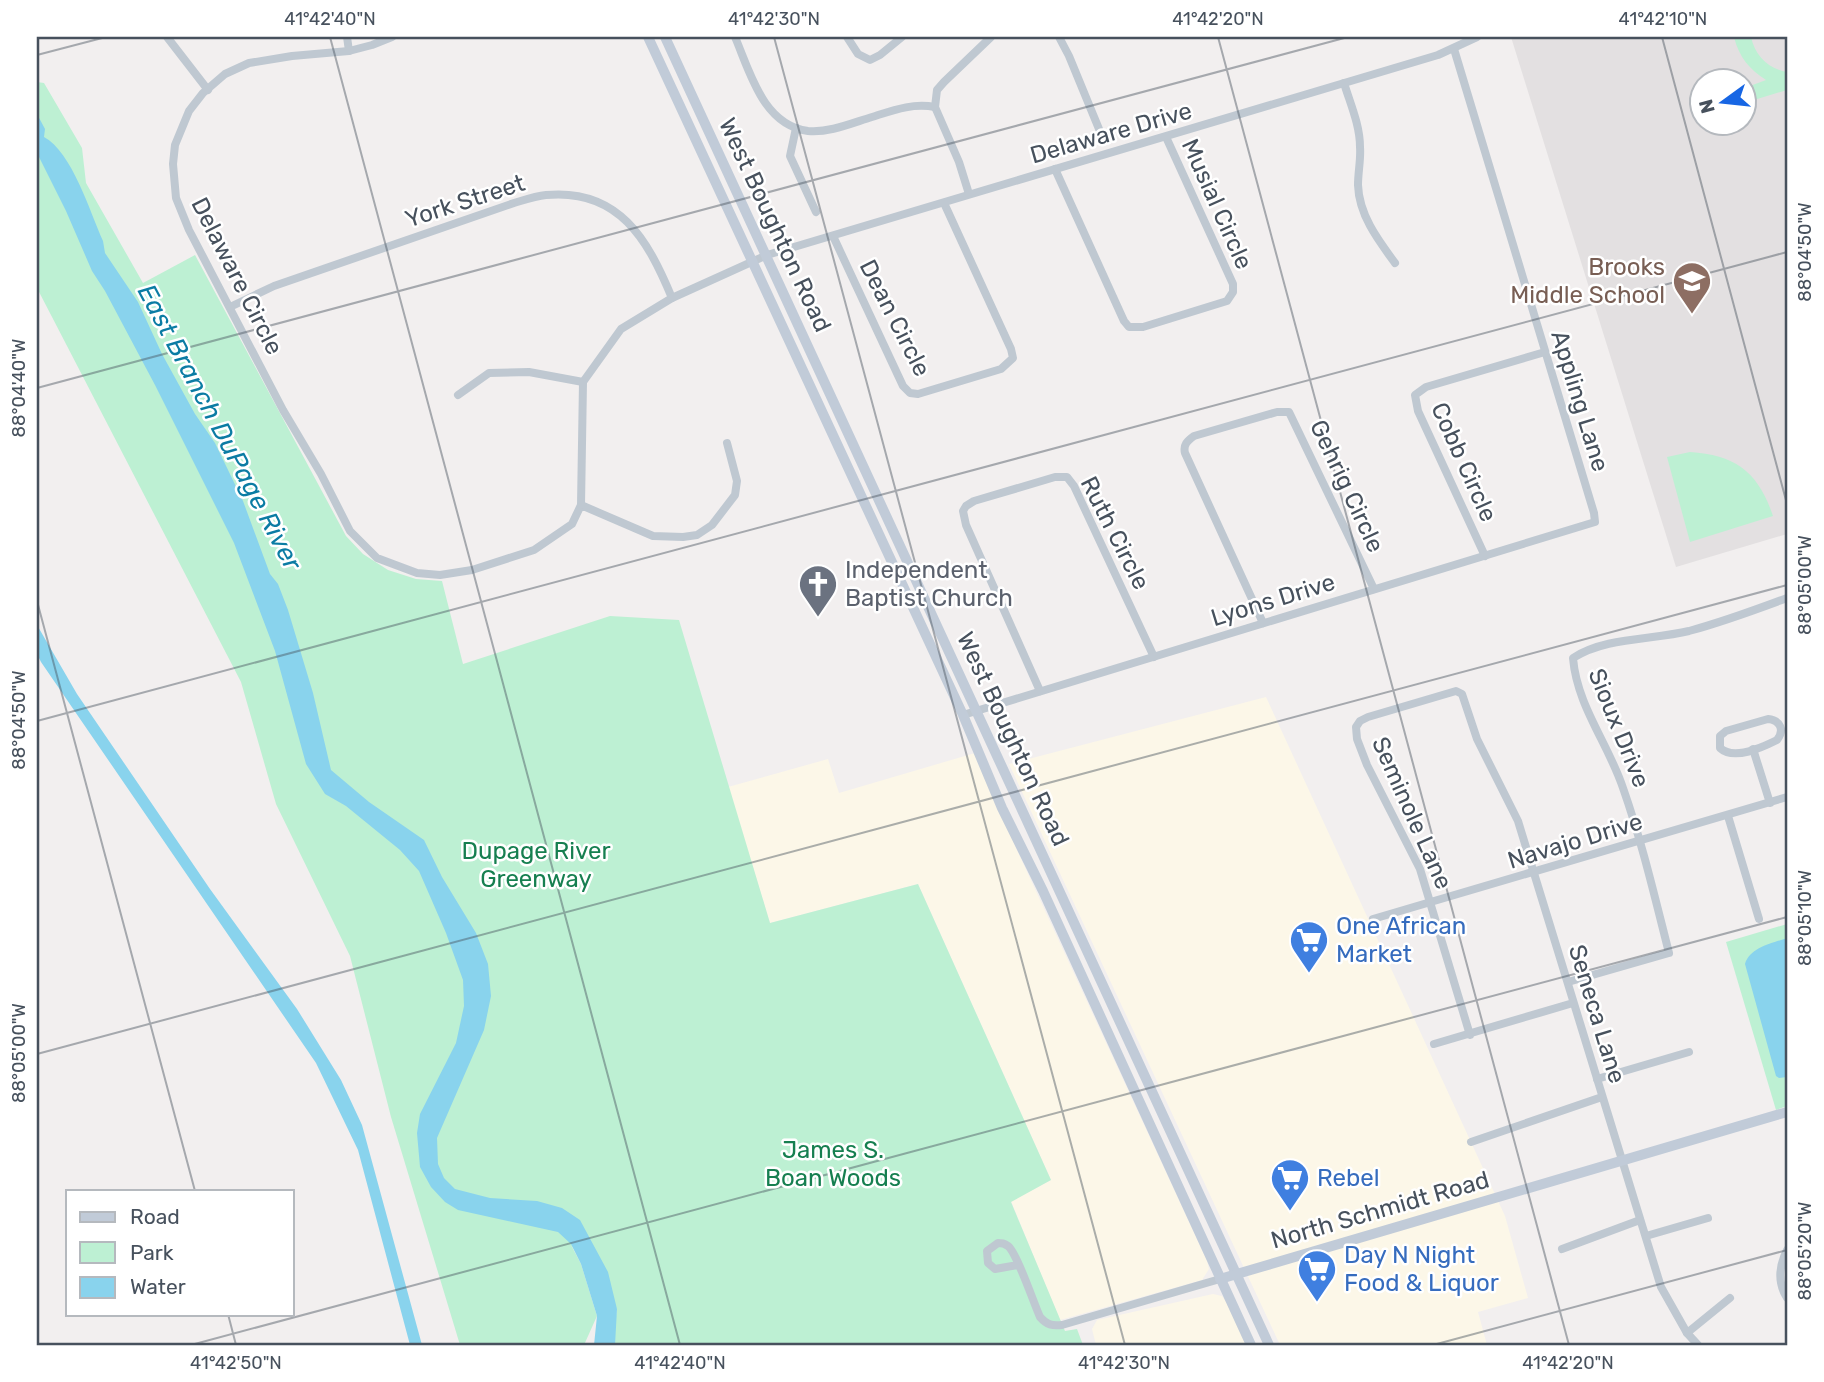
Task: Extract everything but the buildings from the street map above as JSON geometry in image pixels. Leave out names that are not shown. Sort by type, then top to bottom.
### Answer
[{"type":"main road","name":"West Boughton Road","points":[[648,37],[1251,1345]]},
{"type":"main road","name":"West Boughton Road","points":[[665,37],[1269,1345]]},
{"type":"main road","name":"North Schmidt Road","points":[[1220,1279],[1787,1112]]},
{"type":"street","points":[[167,37],[208,90]]},
{"type":"street","points":[[347,37],[349,51]]},
{"type":"street","name":"Delaware Circle","points":[[392,37],[349,51],[249,63],[225,74],[189,111],[175,145],[173,164],[176,198],[189,230],[283,410],[321,474],[350,531],[368,550],[386,562],[416,573],[440,575],[472,570],[524,554],[572,524],[581,505]]},
{"type":"street","points":[[735,37],[759,95],[775,116],[796,128],[820,130],[903,107],[935,107]]},
{"type":"street","points":[[847,37],[858,54],[870,60],[902,37]]},
{"type":"street","points":[[968,194],[935,107],[937,90],[991,37]]},
{"type":"street","points":[[1059,37],[1099,130]]},
{"type":"street","name":"Delaware Drive","points":[[753,261],[1454,49],[1477,37]]},
{"type":"street","name":"Appling Lane","points":[[1454,49],[1595,522]]},
{"type":"street","points":[[1344,83],[1359,138],[1358,188],[1362,209],[1395,263]]},
{"type":"street","points":[[796,128],[790,156],[816,212]]},
{"type":"street","name":"Musial Circle","points":[[1055,169],[1124,321],[1129,327],[1143,327],[1223,303],[1229,300],[1233,292],[1233,284],[1166,137]]},
{"type":"street","name":"York Street","points":[[230,307],[274,286],[514,202],[546,195],[578,197],[602,204],[619,215],[641,235],[658,263],[672,298]]},
{"type":"street","name":"Dean Circle","points":[[833,236],[903,386],[910,393],[918,394],[1001,369],[1013,358],[944,203]]},
{"type":"street","points":[[727,443],[737,481],[735,495],[712,525],[697,535],[653,537],[581,505],[583,382],[621,329],[672,298],[753,261]]},
{"type":"street","name":"Cobb Circle","points":[[1485,556],[1418,411],[1415,395],[1426,387],[1545,352]]},
{"type":"street","points":[[458,395],[489,373],[529,372],[583,382]]},
{"type":"street","name":"Gehrig Circle","points":[[1263,623],[1185,453],[1187,441],[1194,436],[1277,412],[1289,412],[1374,589]]},
{"type":"street","name":"Ruth Circle","points":[[1040,691],[966,525],[963,511],[974,501],[1061,475],[1072,481],[1154,657]]},
{"type":"street","name":"Lyons Drive","points":[[962,715],[1595,522]]},
{"type":"street","name":"Sioux Drive","points":[[1568,982],[1669,953],[1640,841],[1622,785],[1600,734],[1585,708],[1574,675],[1573,658],[1617,643],[1687,631],[1749,613],[1787,598]]},
{"type":"street","points":[[917,617],[931,614]]},
{"type":"street","name":"Seneca Lane","points":[[1356,727],[1368,717],[1451,692],[1460,692],[1476,739],[1518,821],[1536,873],[1573,1003],[1661,1287],[1686,1333],[1698,1345]]},
{"type":"street","points":[[1768,719],[1779,723],[1781,733],[1777,740],[1753,749],[1726,754],[1720,748],[1720,736],[1726,731],[1768,719]]},
{"type":"street","name":"Seminole Lane","points":[[1356,727],[1362,755],[1420,869],[1470,1035]]},
{"type":"street","points":[[1753,749],[1770,803]]},
{"type":"street","points":[[993,787],[1010,782]]},
{"type":"street","name":"Navajo Drive","points":[[1373,919],[1787,797]]},
{"type":"street","points":[[1728,816],[1759,919]]},
{"type":"street","points":[[1434,1044],[1573,1003]]},
{"type":"street","points":[[1597,1079],[1689,1052]]},
{"type":"street","points":[[1471,1142],[1602,1097]]},
{"type":"street","points":[[1646,1236],[1708,1218]]},
{"type":"street","points":[[1562,1249],[1640,1220]]},
{"type":"street","points":[[1787,1250],[1779,1279],[1787,1298]]},
{"type":"street","name":"North Schmidt Road","points":[[1018,1265],[1040,1317],[1052,1326],[1220,1279]]},
{"type":"street","points":[[1686,1333],[1730,1298]]},
{"type":"shaded area","name":"Brooks Middle School","points":[[1511,37],[1787,37],[1787,534],[1676,567]]},
{"type":"shaded area","points":[[1266,697],[1505,1216],[1528,1298],[1478,1312],[1487,1345],[1280,1345],[1009,764]]},
{"type":"shaded area","points":[[975,753],[1016,848],[1207,1261],[1209,1269],[1202,1280],[1060,1320],[1011,1201],[1051,1180],[918,884],[770,923],[728,787],[828,759],[839,793]]},
{"type":"shaded area","points":[[1213,1294],[1222,1296],[1227,1303],[1246,1345],[1096,1345],[1092,1329],[1097,1320]]},
{"type":"green space","points":[[1734,37],[1751,37],[1763,60],[1774,68],[1787,72],[1787,90],[1758,99],[1758,83],[1766,80],[1758,73],[1758,66],[1750,66],[1739,51]]},
{"type":"green space","name":"Dupage River Greenway","points":[[37,82],[44,83],[82,148],[86,183],[143,283],[195,255],[346,536],[363,554],[388,570],[416,579],[442,581],[463,664],[610,616],[679,620],[770,923],[918,884],[1051,1180],[1011,1202],[1065,1331],[1077,1329],[1083,1345],[612,1345],[617,1309],[571,1245],[581,1264],[597,1316],[584,1345],[460,1345],[391,1117],[350,956],[276,804],[241,682],[37,288]]},
{"type":"green space","points":[[1690,452],[1720,457],[1743,469],[1760,488],[1773,516],[1690,542],[1667,457]]},
{"type":"green space","points":[[1787,924],[1787,1106],[1776,1110],[1726,942]]},
{"type":"water","points":[[37,114],[45,129],[44,137],[63,155],[72,169],[103,241],[105,253],[138,302],[162,354],[195,414],[215,443],[243,501],[270,574],[278,584],[288,610],[313,693],[331,770],[369,802],[424,840],[442,877],[476,933],[488,964],[491,996],[484,1030],[437,1138],[438,1164],[444,1178],[455,1189],[490,1198],[537,1201],[562,1208],[580,1220],[608,1272],[617,1309],[615,1345],[594,1345],[597,1316],[581,1264],[571,1244],[558,1232],[458,1210],[445,1202],[431,1187],[420,1167],[417,1133],[420,1114],[456,1043],[464,1006],[463,980],[446,933],[419,871],[400,850],[346,806],[325,794],[306,764],[275,651],[234,543],[155,385],[92,271],[37,153]]},
{"type":"water","points":[[37,625],[77,694],[210,889],[297,1009],[341,1080],[362,1125],[422,1345],[410,1345],[358,1150],[316,1063],[41,662],[37,654]]},
{"type":"water","points":[[1787,938],[1787,1077],[1779,1078],[1776,1076],[1745,964],[1752,953]]},
{"type":"place","name":"Brooks Middle School","points":[[1692,315]]},
{"type":"place","name":"Independent Baptist Church","points":[[818,618]]},
{"type":"place","name":"One African Market","points":[[1309,974]]},
{"type":"place","name":"Rebel","points":[[1290,1212]]},
{"type":"place","name":"Day N Night Food & Liquor","points":[[1317,1303]]},
{"type":"water label","name":"East Branch DuPage River","points":[[220,427]]},
{"type":"park label","name":"James S. Boan Woods","points":[[833,1164]]}]
